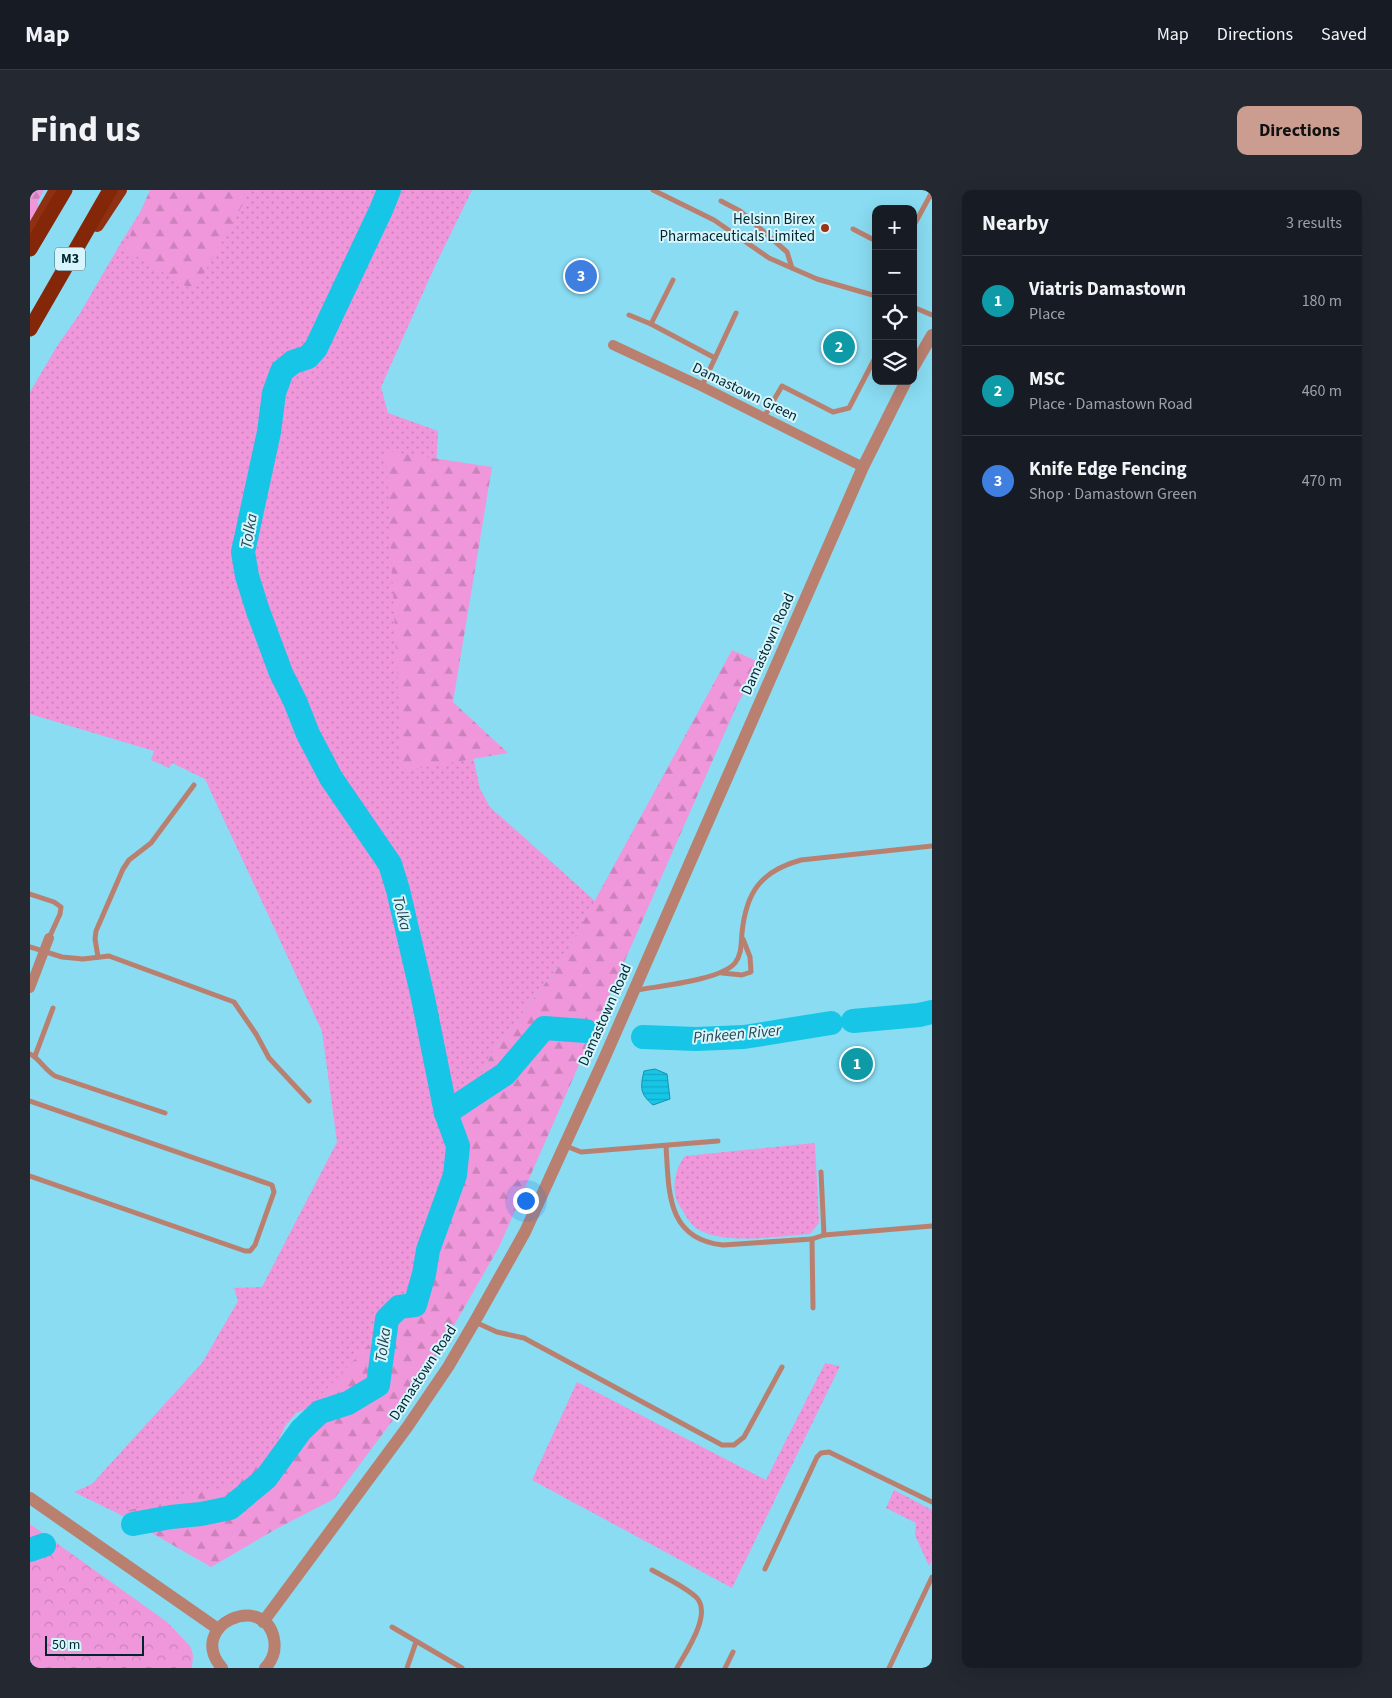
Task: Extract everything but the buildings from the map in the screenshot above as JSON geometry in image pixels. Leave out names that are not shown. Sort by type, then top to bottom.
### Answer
[{"type":"highway","points":[[30,235],[56,190]]},
{"type":"highway","name":"M3","points":[[30,249],[64,190]]},
{"type":"highway","name":"M3","points":[[30,329],[110,190]]},
{"type":"highway","points":[[30,340],[120,190]]},
{"type":"street","points":[[917,361],[932,335]]},
{"type":"street","name":"Damastown Green","points":[[613,345],[701,386],[863,467]]},
{"type":"street","name":"Damastown Road","points":[[263,1622],[408,1426],[448,1367],[525,1232],[634,990],[863,467],[904,385]]},
{"type":"street","points":[[30,988],[49,938]]},
{"type":"street","points":[[30,1498],[218,1629]]},
{"type":"street","points":[[222,1668],[215,1656],[213,1644],[218,1629],[228,1620],[238,1616],[250,1616],[263,1622],[268,1627],[273,1637],[274,1649],[270,1667]]},
{"type":"lane","points":[[653,190],[714,220],[769,258],[817,279],[873,295]]},
{"type":"lane","points":[[917,220],[932,192]]},
{"type":"lane","points":[[721,201],[740,211],[787,252],[792,268]]},
{"type":"lane","points":[[853,229],[872,240]]},
{"type":"lane","points":[[651,324],[673,280]]},
{"type":"lane","points":[[917,309],[932,315]]},
{"type":"lane","points":[[701,386],[736,313]]},
{"type":"lane","points":[[629,315],[651,324],[715,358]]},
{"type":"lane","points":[[764,418],[782,386],[833,412],[849,408],[872,364]]},
{"type":"lane","points":[[98,957],[95,940],[96,931],[123,869],[135,854],[151,843],[194,785]]},
{"type":"lane","points":[[716,974],[728,969],[741,952],[746,905],[755,887],[770,872],[801,860],[932,846]]},
{"type":"lane","points":[[30,894],[54,902],[61,907],[60,914],[49,938]]},
{"type":"lane","points":[[634,990],[716,974],[742,975],[751,972],[750,958],[742,936]]},
{"type":"lane","points":[[30,947],[44,952],[76,958],[109,956],[234,1002],[256,1034],[269,1058],[309,1101]]},
{"type":"lane","points":[[53,1008],[32,1055],[45,1069],[55,1076],[165,1113]]},
{"type":"lane","points":[[30,1100],[272,1185],[274,1192],[255,1246],[250,1251],[245,1251],[30,1176]]},
{"type":"lane","points":[[565,1146],[581,1152],[718,1141]]},
{"type":"lane","points":[[666,1146],[669,1196],[672,1207],[680,1223],[693,1236],[713,1244],[724,1245],[812,1238],[824,1235],[932,1226]]},
{"type":"lane","points":[[821,1172],[824,1235]]},
{"type":"lane","points":[[812,1238],[812,1308]]},
{"type":"lane","points":[[475,1321],[497,1332],[524,1338],[722,1445],[734,1445],[744,1437],[782,1368]]},
{"type":"lane","points":[[765,1569],[817,1457],[821,1453],[829,1452],[932,1502]]},
{"type":"lane","points":[[652,1570],[698,1598],[702,1608],[698,1628],[677,1668]]},
{"type":"lane","points":[[889,1668],[932,1577]]},
{"type":"lane","points":[[392,1628],[462,1668]]},
{"type":"lane","points":[[407,1668],[416,1642]]},
{"type":"lane","points":[[725,1668],[733,1652]]},
{"type":"green space","points":[[30,190],[44,190],[38,201],[39,213],[30,228]]},
{"type":"green space","points":[[150,190],[251,190],[194,291],[124,249]]},
{"type":"green space","points":[[154,190],[384,190],[319,335],[306,352],[288,362],[275,377],[268,409],[263,451],[237,545],[242,574],[264,646],[318,763],[342,806],[372,844],[387,867],[454,1154],[452,1176],[424,1254],[412,1303],[346,1395],[296,1413],[285,1426],[275,1448],[255,1471],[212,1502],[117,1513],[74,1492],[92,1484],[202,1363],[238,1301],[234,1288],[262,1287],[337,1142],[322,1031],[205,779],[172,763],[169,768],[151,760],[154,751],[30,714],[30,392]]},
{"type":"green space","points":[[400,190],[472,190],[434,268],[381,387],[388,413],[438,431],[427,638],[473,756],[480,789],[490,807],[595,901],[560,964],[492,1053],[473,1092],[453,1115],[452,1093],[438,1021],[412,913],[394,855],[347,793],[288,672],[251,570],[248,546],[277,445],[276,398],[281,385],[290,374],[308,368],[330,338],[356,277],[378,240]]},
{"type":"green space","points":[[386,451],[492,467],[453,702],[508,753],[402,771]]},
{"type":"green space","points":[[732,650],[761,663],[737,705],[499,1247],[422,1381],[334,1499],[276,1529],[211,1567],[117,1513],[237,1484],[392,1320],[465,1167],[453,1115],[473,1092],[492,1053],[560,964]]},
{"type":"green space","points":[[815,1143],[819,1223],[810,1234],[767,1238],[735,1238],[707,1234],[693,1226],[678,1203],[675,1179],[679,1166],[685,1156]]},
{"type":"green space","points":[[825,1363],[840,1366],[732,1588],[532,1480],[577,1382],[766,1480]]},
{"type":"green space","points":[[894,1490],[932,1510],[932,1560],[929,1566],[915,1535],[916,1523],[886,1508]]},
{"type":"green space","points":[[30,1524],[167,1622],[190,1646],[193,1655],[192,1668],[30,1668]]},
{"type":"water","points":[[655,1069],[667,1074],[670,1099],[653,1105],[643,1094],[642,1082],[644,1071]]},
{"type":"waterway","name":"Tolka","points":[[133,1524],[230,1508],[266,1478],[301,1430],[320,1412],[348,1403],[378,1385],[387,1319],[399,1307],[415,1305],[424,1274],[428,1250],[455,1175],[458,1146],[446,1113],[423,998],[398,890],[390,864],[331,778],[308,734],[281,673],[258,611],[247,576],[243,552],[269,432],[274,393],[282,371],[293,362],[308,357],[316,348],[389,190]]},
{"type":"waterway","name":"Pinkeen River","points":[[853,1021],[919,1015],[932,1012]]},
{"type":"waterway","points":[[427,1019],[437,1016]]},
{"type":"waterway","name":"Pinkeen River","points":[[643,1037],[696,1039],[744,1037],[831,1023]]},
{"type":"waterway","name":"Pinkeen River","points":[[446,1113],[505,1074],[544,1028],[586,1031]]},
{"type":"waterway","name":"Tolka","points":[[30,1550],[44,1545]]},
{"type":"place","name":"Helsinn Birex Pharmaceuticals Limited","points":[[825,228]]},
{"type":"place","name":"Knife Edge Fencing","points":[[581,276]]},
{"type":"place","name":"MSC","points":[[839,347]]},
{"type":"place","name":"Viatris Damastown","points":[[857,1064]]}]
